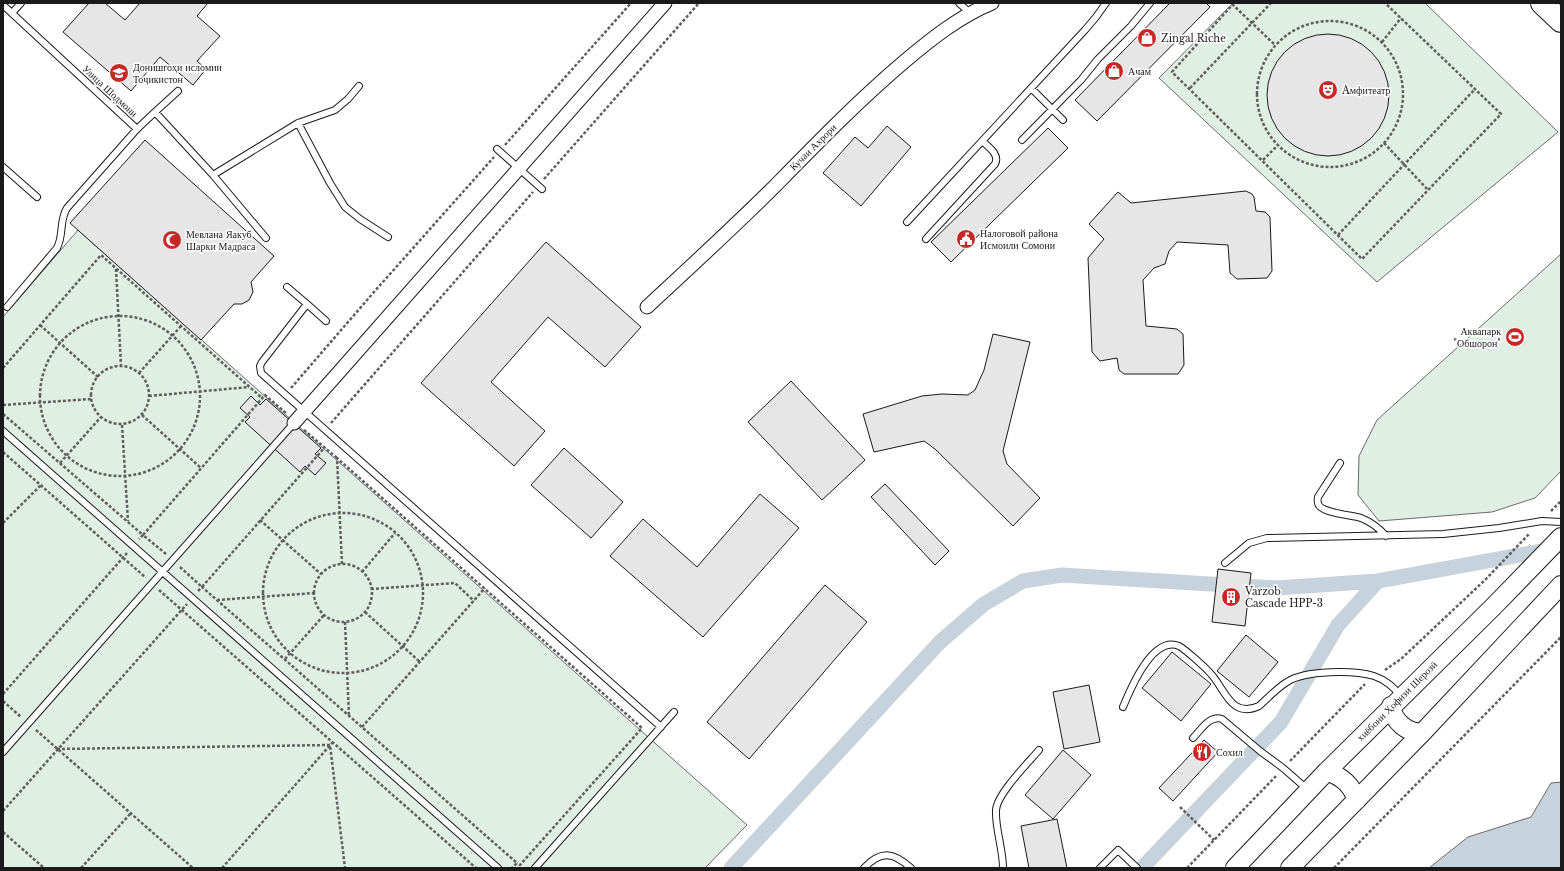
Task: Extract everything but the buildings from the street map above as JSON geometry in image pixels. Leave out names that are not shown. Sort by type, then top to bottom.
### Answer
[{"type":"highway","points":[[1542,3],[1561,21]]},
{"type":"main road","name":"хиёбони Ҳофизи Шерозӣ","points":[[1235,868],[1308,790],[1561,537]]},
{"type":"main road","points":[[1290,868],[1422,733],[1561,585]]},
{"type":"main road","points":[[1396,701],[1392,713],[1400,723],[1410,731],[1422,733]]},
{"type":"main road","points":[[1327,771],[1344,780],[1353,790],[1357,800]]},
{"type":"street","points":[[294,423],[665,3]]},
{"type":"street","name":"Кучаи Ахрори","points":[[647,307],[745,216],[820,139],[888,76],[951,26],[970,13],[992,3]]},
{"type":"lane","points":[[12,13],[20,3]]},
{"type":"lane","points":[[960,3],[970,13]]},
{"type":"lane","points":[[907,222],[1089,26],[1106,3]]},
{"type":"lane","points":[[1022,140],[1081,80],[1098,59],[1131,26],[1150,3]]},
{"type":"lane","name":"Улица Шодмони","points":[[3,5],[137,129],[178,91]]},
{"type":"lane","points":[[213,175],[298,123],[334,110],[348,99],[359,86]]},
{"type":"lane","points":[[1031,88],[1063,120]]},
{"type":"lane","points":[[155,112],[213,175],[266,238]]},
{"type":"lane","points":[[298,123],[330,183],[345,207],[360,219],[388,237]]},
{"type":"lane","points":[[6,307],[58,248],[62,237],[62,219],[67,208],[137,129]]},
{"type":"lane","points":[[926,239],[995,164],[997,160],[996,156],[982,141]]},
{"type":"lane","points":[[499,150],[540,187]]},
{"type":"lane","points":[[3,167],[37,197]]},
{"type":"lane","points":[[287,287],[326,321]]},
{"type":"lane","points":[[307,304],[267,354],[260,366],[261,373],[661,727]]},
{"type":"lane","points":[[3,752],[294,423]]},
{"type":"lane","points":[[3,431],[498,868]]},
{"type":"lane","points":[[1340,463],[1318,497],[1317,502],[1319,506],[1330,511],[1362,518],[1380,529],[1386,536]]},
{"type":"lane","points":[[1225,563],[1248,543],[1267,538],[1284,536],[1386,536],[1450,533],[1499,528],[1542,521],[1561,522]]},
{"type":"lane","points":[[1123,707],[1141,669],[1154,653],[1167,646],[1178,646],[1184,650],[1211,674],[1230,702],[1236,706],[1248,709],[1259,706],[1288,681],[1303,676],[1349,673],[1375,676],[1387,682],[1396,701]]},
{"type":"lane","points":[[535,868],[674,712]]},
{"type":"lane","points":[[1193,738],[1210,720],[1218,718],[1226,721],[1249,742],[1283,768],[1308,790]]},
{"type":"lane","points":[[1003,868],[996,812],[998,802],[1010,784],[1039,750]]},
{"type":"lane","points":[[1100,868],[1118,850],[1137,868]]},
{"type":"lane","points":[[864,868],[874,859],[886,855],[898,857],[911,868]]},
{"type":"path","points":[[277,405],[499,150],[631,3]]},
{"type":"path","points":[[325,430],[540,187],[699,3]]},
{"type":"path","points":[[1275,45],[1233,3],[1172,72],[1190,88],[1362,259],[1501,114],[1385,3]]},
{"type":"path","points":[[1190,88],[1271,3]]},
{"type":"path","points":[[1382,42],[1401,18]]},
{"type":"path","points":[[1340,21],[1363,28],[1382,42],[1395,60],[1402,81],[1403,104],[1396,125],[1384,143],[1369,156],[1351,164],[1332,167],[1306,162],[1294,157],[1278,145],[1265,127],[1258,106],[1257,84],[1263,63],[1275,45],[1294,30],[1316,22],[1340,21]]},
{"type":"path","points":[[1338,235],[1475,89]]},
{"type":"path","points":[[1384,143],[1428,190]]},
{"type":"path","points":[[1263,160],[1278,145]]},
{"type":"path","points":[[3,368],[101,256],[262,398],[3,694]]},
{"type":"path","points":[[116,268],[121,366]]},
{"type":"path","points":[[118,316],[144,320],[157,325],[172,336],[186,351],[193,363],[200,392],[198,414],[194,427],[180,449],[160,466],[148,471],[125,476],[108,475],[96,472],[84,467],[67,456],[54,441],[48,430],[43,417],[40,402],[42,378],[46,366],[60,343],[75,330],[92,321],[118,316]]},
{"type":"path","points":[[40,325],[98,377]]},
{"type":"path","points":[[139,373],[181,326]]},
{"type":"path","points":[[121,366],[133,369],[139,373],[148,386],[149,396],[146,408],[142,415],[130,423],[122,425],[107,422],[96,412],[91,399],[91,390],[98,377],[104,371],[121,366]]},
{"type":"path","points":[[149,396],[250,387]]},
{"type":"path","points":[[3,405],[91,399]]},
{"type":"path","points":[[3,414],[128,521],[520,865],[642,728],[337,458],[342,564]]},
{"type":"path","points":[[142,415],[201,468]]},
{"type":"path","points":[[60,463],[101,417]]},
{"type":"path","points":[[122,425],[128,521]]},
{"type":"path","points":[[3,811],[325,448]]},
{"type":"path","points":[[3,452],[476,868]]},
{"type":"path","points":[[3,524],[52,473]]},
{"type":"path","points":[[339,513],[368,517],[380,522],[395,533],[409,548],[416,560],[423,585],[421,612],[411,636],[403,646],[394,656],[383,663],[371,668],[347,673],[319,669],[306,664],[290,653],[270,627],[263,597],[265,575],[269,562],[283,540],[293,531],[316,518],[339,513]]},
{"type":"path","points":[[260,520],[321,574]]},
{"type":"path","points":[[1189,867],[1360,688],[1401,659],[1486,579],[1532,531]]},
{"type":"path","points":[[362,572],[395,533]]},
{"type":"path","points":[[342,564],[362,572],[367,577],[371,589],[371,599],[365,612],[352,621],[345,622],[337,622],[324,615],[315,603],[314,593],[316,581],[321,574],[333,566],[342,564]]},
{"type":"path","points":[[362,727],[494,579]]},
{"type":"path","points":[[371,589],[455,583],[474,601]]},
{"type":"path","points":[[217,600],[314,593]]},
{"type":"path","points":[[365,612],[420,662]]},
{"type":"path","points":[[285,660],[324,615]]},
{"type":"path","points":[[345,622],[349,716]]},
{"type":"path","points":[[1334,868],[1561,638]]},
{"type":"path","points":[[3,701],[193,868]]},
{"type":"path","points":[[222,868],[333,742]]},
{"type":"path","points":[[57,749],[330,745]]},
{"type":"path","points":[[330,745],[345,868]]},
{"type":"path","points":[[1180,807],[1214,840]]},
{"type":"path","points":[[81,868],[131,813]]},
{"type":"path","points":[[3,832],[44,868]]},
{"type":"path","points":[[512,868],[517,863]]},
{"type":"green space","points":[[1231,3],[1425,3],[1558,132],[1377,282],[1159,78],[1232,4]]},
{"type":"green space","points":[[78,230],[747,825],[705,868],[3,868],[3,317]]},
{"type":"green space","name":"Аквапарк \"Обшорон\"","points":[[1561,254],[1561,471],[1535,498],[1492,512],[1379,521],[1358,495],[1359,456],[1377,420]]},
{"type":"shaded area","points":[[1561,782],[1561,868],[1429,868],[1468,837],[1531,817],[1551,783]]},
{"type":"waterway","points":[[731,868],[940,642],[984,604],[1023,581],[1062,575],[1276,588],[1378,581],[1553,549]]},
{"type":"waterway","points":[[1142,868],[1281,722],[1338,625],[1378,581]]},
{"type":"place","name":"Zingal Riche","points":[[1147,38]]},
{"type":"place","name":"Ачам","points":[[1114,71]]},
{"type":"place","name":"Донишгоҳи исломии Тоҷикистон","points":[[119,73]]},
{"type":"place","name":"Aмфитеатр","points":[[1328,90]]},
{"type":"place","name":"Налоговой района Исмоили Сомони","points":[[966,239]]},
{"type":"place","name":"Мевлана Яакуб Шарки Мадраса","points":[[172,240]]},
{"type":"place","name":"Аквапарк \"Обшорон\"","points":[[1515,337]]},
{"type":"place","name":"Varzob Cascade HPP-3","points":[[1231,597]]},
{"type":"place","name":"Сохил","points":[[1202,752]]}]
